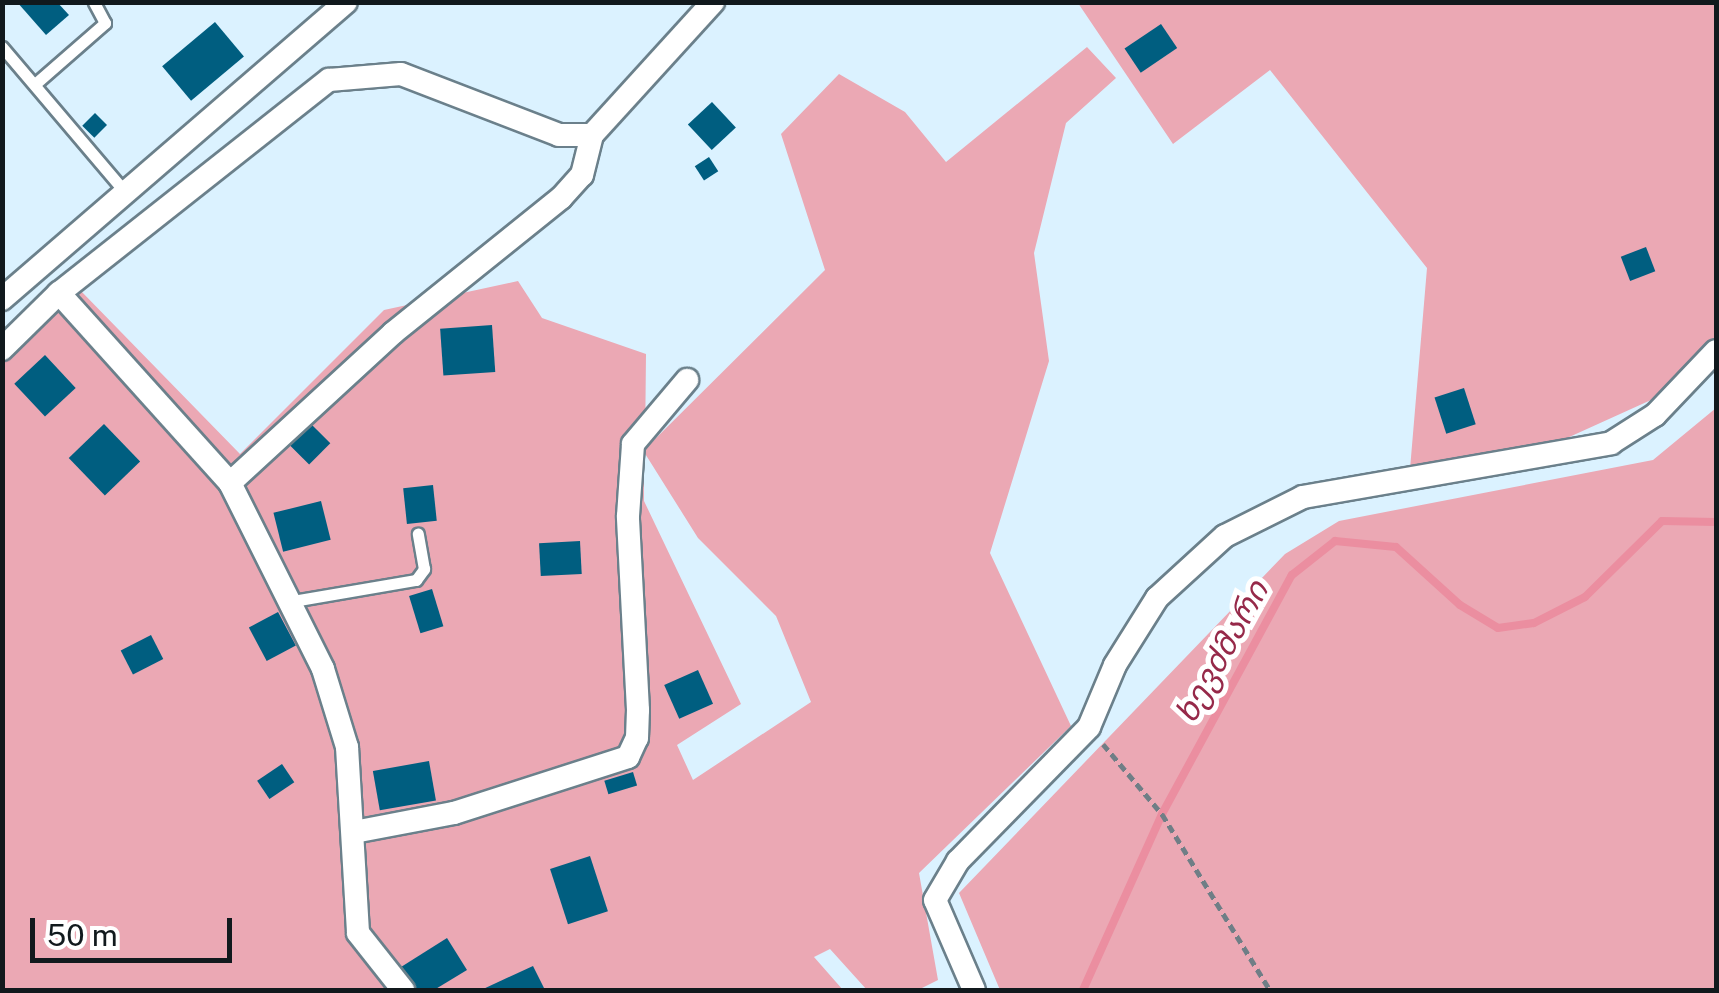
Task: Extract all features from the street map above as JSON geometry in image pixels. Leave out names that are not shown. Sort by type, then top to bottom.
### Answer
[{"type":"street","points":[[2,298],[346,2]]},
{"type":"street","points":[[230,483],[393,333],[560,198],[582,175],[592,135],[713,2]]},
{"type":"street","points":[[2,349],[59,294],[329,80],[401,74],[559,134],[592,135]]},
{"type":"street","points":[[59,294],[230,483],[323,668],[347,747],[358,932],[403,990]]},
{"type":"street","points":[[974,990],[935,900],[958,862],[1089,727],[1115,665],[1157,598],[1225,536],[1304,497],[1610,444],[1656,414],[1716,350]]},
{"type":"street","points":[[354,832],[471,808],[628,757],[637,738],[638,710],[628,516],[633,444],[687,380]]},
{"type":"lane","points":[[35,84],[105,23],[94,2]]},
{"type":"lane","points":[[2,48],[126,192]]},
{"type":"lane","points":[[288,602],[416,580],[424,569],[418,534]]},
{"type":"path","points":[[1089,727],[1162,814],[1270,990]]},
{"type":"shaded area","points":[[1078,3],[1716,3],[1716,341],[1662,395],[1545,448],[1410,469],[1427,268],[1270,70],[1173,144]]},
{"type":"shaded area","points":[[1087,47],[1116,78],[1066,123],[1034,253],[1049,361],[990,553],[1071,726],[919,873],[938,980],[918,990],[867,990],[830,949],[814,957],[843,990],[3,990],[3,364],[79,289],[240,454],[384,310],[518,281],[542,318],[646,354],[645,449],[825,270],[781,134],[839,74],[905,112],[946,162]],"holes":[[[644,452],[698,538],[776,616],[811,702],[693,780],[677,745],[741,704],[644,501]]]},
{"type":"shaded area","points":[[1716,408],[1716,990],[1000,990],[959,893],[1285,554],[1339,521],[1653,460]]},
{"type":"building","points":[[17,2],[57,2],[69,15],[46,35]]},
{"type":"building","points":[[215,22],[244,56],[191,101],[162,66]]},
{"type":"building","points":[[1161,24],[1177,48],[1141,73],[1125,49]]},
{"type":"building","points":[[712,102],[736,128],[712,150],[688,125]]},
{"type":"building","points":[[95,113],[107,125],[94,138],[82,126]]},
{"type":"building","points":[[709,157],[718,171],[704,181],[695,166]]},
{"type":"building","points":[[1646,247],[1655,271],[1630,281],[1621,257]]},
{"type":"building","points":[[492,325],[495,372],[443,376],[440,329]]},
{"type":"building","points":[[45,355],[76,388],[45,417],[14,384]]},
{"type":"building","points":[[1464,388],[1476,424],[1446,434],[1435,398]]},
{"type":"building","points":[[307,420],[330,443],[309,465],[286,441]]},
{"type":"building","points":[[104,424],[140,461],[105,495],[69,458]]},
{"type":"building","points":[[433,485],[437,521],[407,524],[403,488]]},
{"type":"building","points":[[321,501],[331,540],[283,552],[273,513]]},
{"type":"building","points":[[580,541],[582,574],[541,576],[539,543]]},
{"type":"building","points":[[432,589],[443,626],[420,633],[409,596]]},
{"type":"building","points":[[278,612],[296,646],[267,661],[249,627]]},
{"type":"building","points":[[151,635],[163,659],[133,674],[121,650]]},
{"type":"building","points":[[698,670],[713,704],[679,719],[664,685]]},
{"type":"building","points":[[429,761],[436,800],[380,810],[373,771]]},
{"type":"building","points":[[282,764],[294,782],[269,799],[257,781]]},
{"type":"building","points":[[633,772],[637,785],[608,794],[604,781]]},
{"type":"building","points":[[590,856],[608,911],[568,924],[550,869]]},
{"type":"building","points":[[447,938],[467,970],[434,990],[416,990],[401,967]]},
{"type":"building","points":[[533,966],[545,990],[481,990]]},
{"type":"waterway","name":"ხევძმარი","points":[[1083,990],[1162,814],[1292,575],[1335,541],[1396,547],[1460,605],[1498,628],[1534,623],[1585,597],[1662,521],[1716,522]]}]
